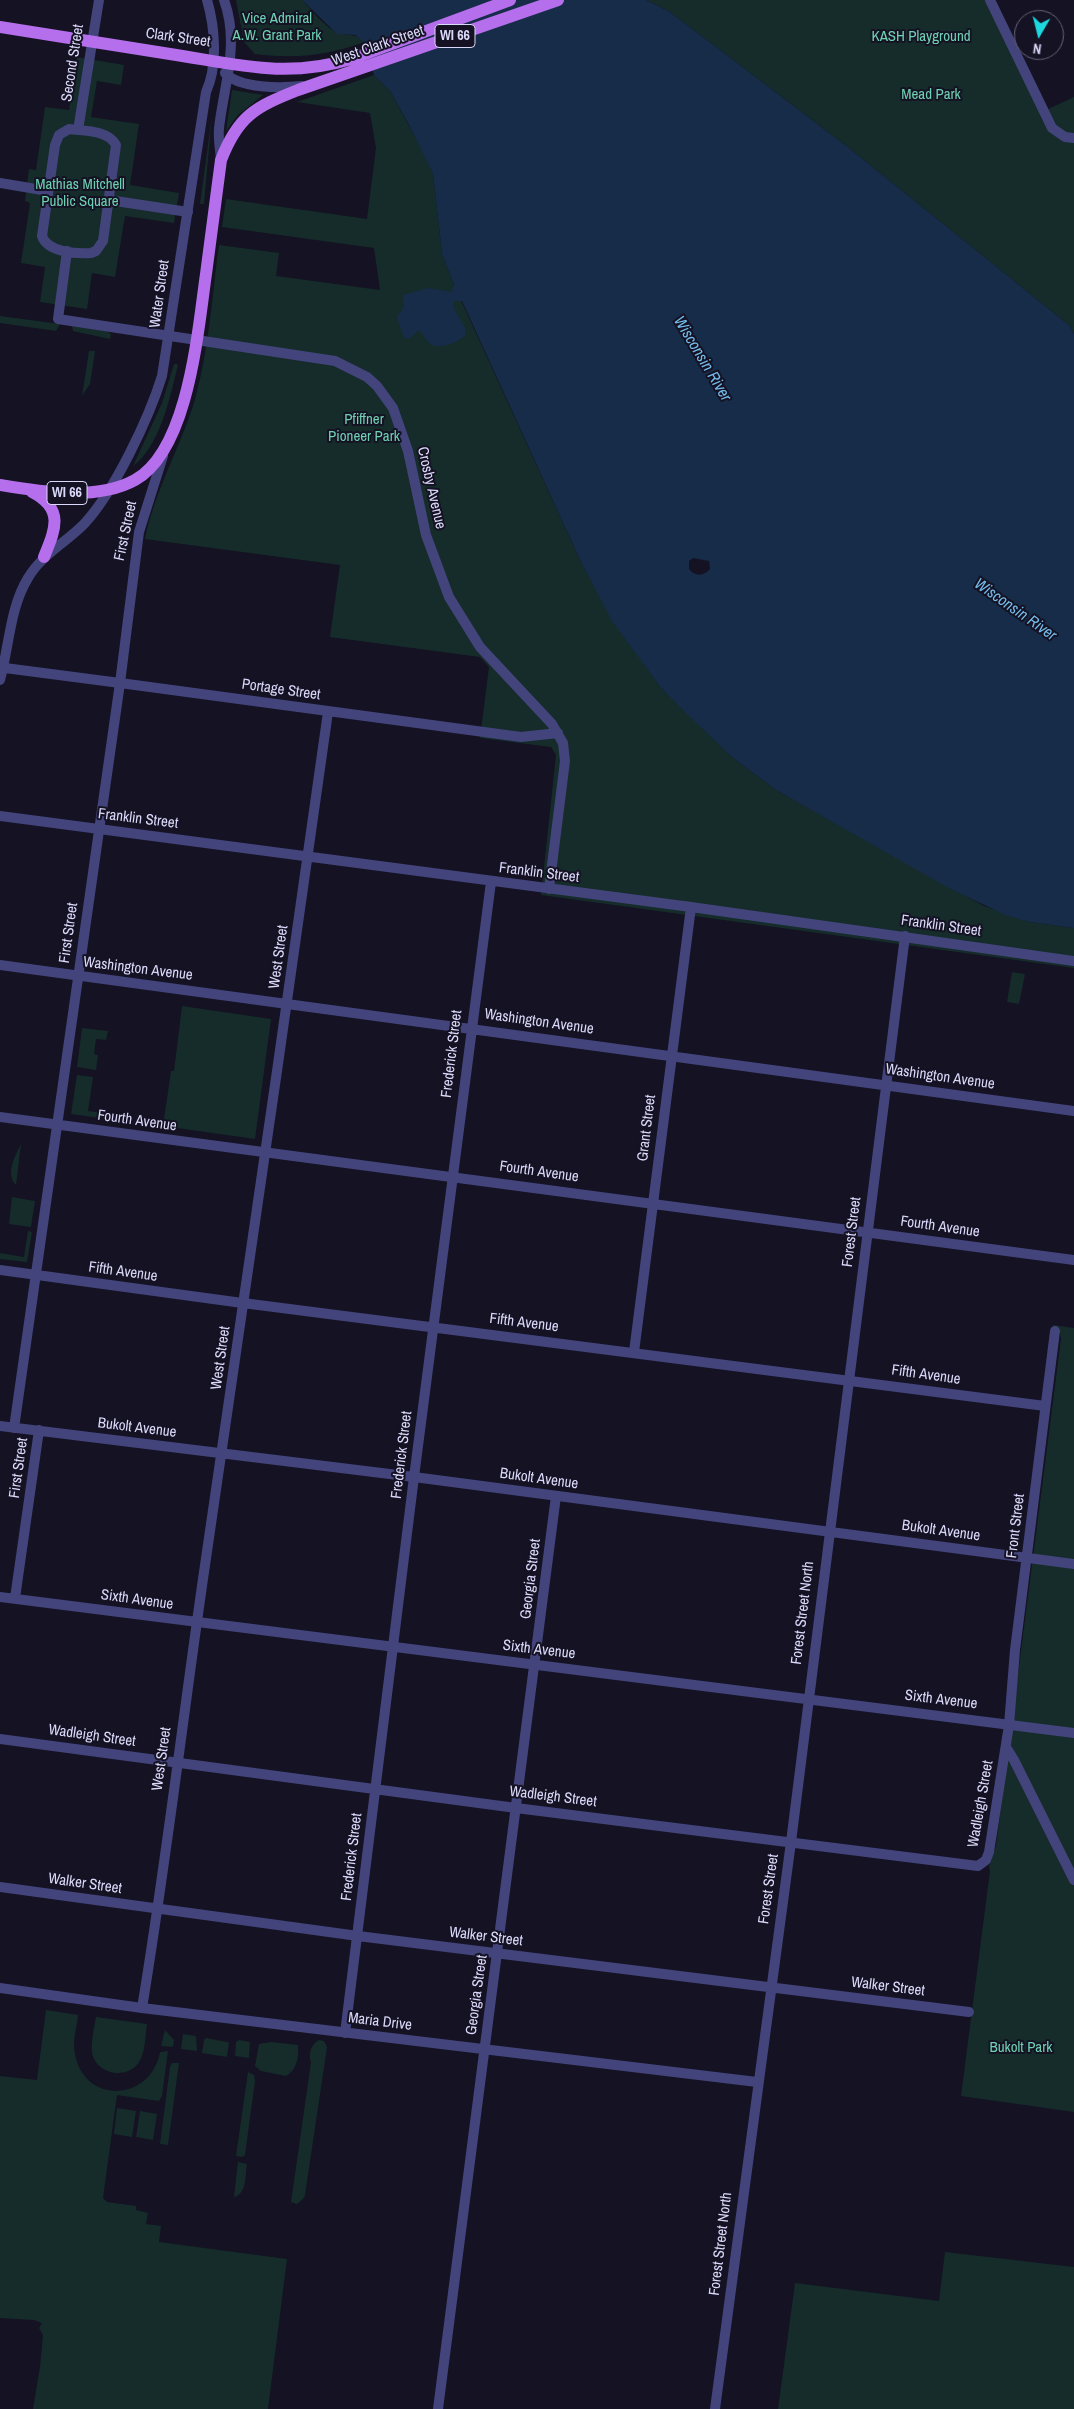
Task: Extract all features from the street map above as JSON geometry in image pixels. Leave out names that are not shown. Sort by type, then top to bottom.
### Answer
[{"type":"main road","name":"West Clark Street","points":[[351,59],[510,0]]},
{"type":"main road","name":"West Clark Street","points":[[316,84],[558,0]]},
{"type":"main road","name":"Clark Street","points":[[0,27],[212,60],[229,70],[314,68],[351,59]]},
{"type":"main road","name":"WI 66","points":[[0,485],[67,493],[109,488],[125,485],[140,476],[156,462],[166,446],[189,383],[221,160],[230,137],[254,111],[269,102],[316,84]]},
{"type":"main road","points":[[25,489],[49,503],[55,516],[54,535],[44,557]]},
{"type":"street","name":"Second Street","points":[[78,130],[99,0]]},
{"type":"street","name":"Water Street","points":[[44,557],[83,525],[109,488],[158,391],[170,336],[206,92],[212,78],[212,29],[207,0]]},
{"type":"street","points":[[221,160],[218,131],[229,70],[232,35],[224,0]]},
{"type":"street","points":[[990,0],[1052,128],[1064,137],[1074,138]]},
{"type":"street","name":"West Clark Street","points":[[229,70],[240,81],[278,87],[316,84]]},
{"type":"street","points":[[69,129],[78,130],[109,137],[116,145],[109,200],[100,247],[91,254],[48,246],[42,236],[57,139],[59,135],[69,129]]},
{"type":"street","points":[[0,183],[48,190]]},
{"type":"street","points":[[109,200],[188,212]]},
{"type":"street","name":"Crosby Avenue","points":[[67,251],[58,318],[335,361],[360,372],[377,386],[386,397],[399,421],[426,535],[449,597],[480,647],[558,733],[563,742],[565,761],[549,889]]},
{"type":"street","name":"First Street","points":[[14,1428],[59,1125],[139,532],[166,446]]},
{"type":"street","points":[[0,680],[19,599],[27,580],[44,557]]},
{"type":"street","name":"Portage Street","points":[[2,667],[521,737],[558,733]]},
{"type":"street","name":"West Street","points":[[142,2008],[158,1909],[197,1623],[267,1153],[328,712]]},
{"type":"street","name":"Franklin Street","points":[[0,816],[691,907],[1074,961]]},
{"type":"street","name":"Frederick Street","points":[[346,2033],[414,1477],[491,882]]},
{"type":"street","name":"Grant Street","points":[[634,1352],[691,907]]},
{"type":"street","name":"Forest Street","points":[[829,1531],[905,936]]},
{"type":"street","name":"Washington Avenue","points":[[0,965],[1074,1110]]},
{"type":"street","name":"Fourth Avenue","points":[[0,1117],[1074,1260]]},
{"type":"street","name":"Fifth Avenue","points":[[0,1270],[1045,1406]]},
{"type":"street","name":"Front Street","points":[[1006,1747],[1015,1650],[1028,1559],[1055,1331]]},
{"type":"street","name":"Bukolt Avenue","points":[[0,1426],[414,1477],[1074,1564]]},
{"type":"street","name":"First Street","points":[[15,1598],[39,1430]]},
{"type":"street","name":"Georgia Street","points":[[438,2409],[556,1496]]},
{"type":"street","name":"Forest Street North","points":[[808,1699],[829,1531]]},
{"type":"street","name":"Sixth Avenue","points":[[0,1597],[1074,1733]]},
{"type":"street","name":"Forest Street","points":[[757,2082],[808,1699]]},
{"type":"street","name":"Wadleigh Street","points":[[0,1739],[375,1790],[974,1866],[983,1864],[992,1838],[1006,1747]]},
{"type":"street","points":[[1006,1747],[1074,1880]]},
{"type":"street","name":"Walker Street","points":[[0,1888],[498,1954],[969,2012]]},
{"type":"street","name":"Maria Drive","points":[[0,1988],[142,2008],[484,2051],[757,2082]]},
{"type":"street","name":"Forest Street North","points":[[715,2409],[757,2082]]},
{"type":"green space","name":"Vice Admiral A.W. Grant Park","points":[[236,0],[302,0],[330,28],[338,33],[357,37],[364,42],[350,47],[311,55],[255,54],[244,42]]},
{"type":"green space","name":"Mead Park","points":[[646,0],[990,0],[1014,49],[1014,60],[1019,60],[1044,111],[1074,97],[1074,334],[1070,326],[849,148],[670,12]]},
{"type":"green space","name":"Mathias Mitchell Public Square","points":[[77,57],[124,65],[121,85],[97,81],[91,117],[139,124],[130,185],[179,193],[174,223],[125,216],[115,277],[92,273],[87,309],[40,302],[45,267],[21,263],[30,203],[25,201],[29,169],[36,170],[45,107],[69,110]]},
{"type":"green space","name":"Pfiffner Pioneer Park","points":[[374,75],[390,91],[427,159],[433,174],[442,254],[454,285],[580,560],[613,621],[661,688],[733,758],[776,790],[984,906],[1030,922],[1074,928],[1074,968],[541,895],[556,755],[551,747],[480,738],[489,667],[480,657],[330,637],[340,565],[145,539],[155,503],[183,434],[200,380],[207,342],[219,245],[279,253],[276,276],[380,290],[374,248],[222,227],[226,199],[367,219],[376,148],[370,113],[297,102]]},
{"type":"green space","points":[[232,90],[263,95],[238,115],[226,131]]},
{"type":"green space","points":[[212,115],[204,204],[200,204]]},
{"type":"green space","points":[[0,316],[60,324],[56,331],[0,323]]},
{"type":"green space","points":[[72,326],[107,331],[111,334],[110,339],[73,331]]},
{"type":"green space","points":[[89,351],[95,351],[90,384],[82,396]]},
{"type":"green space","points":[[174,364],[178,364],[171,394],[157,435],[142,458],[133,466],[162,403]]},
{"type":"green space","points":[[1012,972],[1025,974],[1019,1004],[1007,1002]]},
{"type":"green space","points":[[182,1006],[271,1019],[255,1139],[163,1126],[171,1071],[174,1071]]},
{"type":"green space","points":[[82,1028],[108,1031],[106,1040],[96,1039],[94,1054],[98,1055],[96,1070],[77,1067]]},
{"type":"green space","points":[[77,1075],[93,1077],[88,1111],[122,1115],[122,1121],[71,1114]]},
{"type":"green space","points":[[21,1144],[16,1185],[11,1176],[11,1170]]},
{"type":"green space","points":[[12,1197],[35,1201],[31,1227],[9,1224]]},
{"type":"green space","points":[[28,1231],[32,1232],[27,1262],[0,1259],[0,1253],[24,1257]]},
{"type":"green space","name":"Bukolt Park","points":[[1053,1325],[1074,1328],[1074,2112],[961,2096],[990,1871],[989,1866],[996,1846],[1061,1339],[1060,1332],[1053,1329]]},
{"type":"green space","points":[[46,2010],[78,2015],[74,2039],[75,2054],[81,2071],[91,2082],[103,2089],[118,2091],[132,2088],[144,2081],[154,2069],[160,2052],[168,2051],[162,2096],[159,2101],[117,2095],[103,2198],[107,2202],[136,2206],[136,2210],[148,2213],[146,2224],[161,2226],[159,2242],[287,2259],[268,2409],[33,2409],[40,2367],[43,2335],[39,2328],[42,2323],[34,2320],[0,2318],[0,2076],[37,2080]]},
{"type":"green space","points":[[96,2017],[147,2024],[143,2053],[134,2068],[127,2072],[112,2072],[99,2066],[94,2060],[92,2043]]},
{"type":"green space","points":[[165,2030],[174,2040],[173,2047],[161,2046]]},
{"type":"green space","points":[[183,2034],[196,2036],[197,2051],[181,2049]]},
{"type":"green space","points":[[206,2038],[229,2043],[227,2057],[202,2053]]},
{"type":"green space","points":[[239,2040],[250,2042],[249,2058],[235,2056],[236,2042]]},
{"type":"green space","points":[[319,2040],[324,2041],[327,2047],[305,2195],[297,2204],[291,2202],[311,2062],[310,2053],[314,2044]]},
{"type":"green space","points":[[271,2042],[298,2045],[296,2063],[293,2070],[286,2076],[261,2071],[255,2066],[259,2044]]},
{"type":"green space","points":[[172,2063],[179,2063],[168,2145],[160,2144]]},
{"type":"green space","points":[[248,2072],[254,2075],[255,2081],[245,2155],[242,2157],[236,2156]]},
{"type":"green space","points":[[117,2108],[136,2111],[132,2137],[114,2134]]},
{"type":"green space","points":[[140,2111],[157,2114],[153,2140],[136,2137]]},
{"type":"green space","points":[[238,2162],[247,2164],[243,2188],[234,2197]]},
{"type":"green space","points":[[945,2252],[1074,2267],[1074,2409],[778,2409],[795,2283],[939,2301]]},
{"type":"water","name":"Wisconsin River","points":[[302,0],[646,0],[670,12],[849,148],[1070,326],[1074,334],[1074,928],[1030,922],[1005,915],[947,887],[776,790],[733,758],[661,688],[612,621],[580,560],[462,301],[454,301],[453,307],[465,328],[465,335],[458,341],[445,346],[431,345],[419,330],[409,339],[404,338],[397,317],[404,307],[403,295],[428,288],[451,292],[454,285],[442,254],[433,174],[390,91],[374,75],[364,42],[355,35],[337,34]],"holes":[[[693,558],[709,561],[710,569],[702,574],[694,573],[689,569],[689,561]]]},
{"type":"park label","name":"KASH Playground","points":[[921,37]]}]
